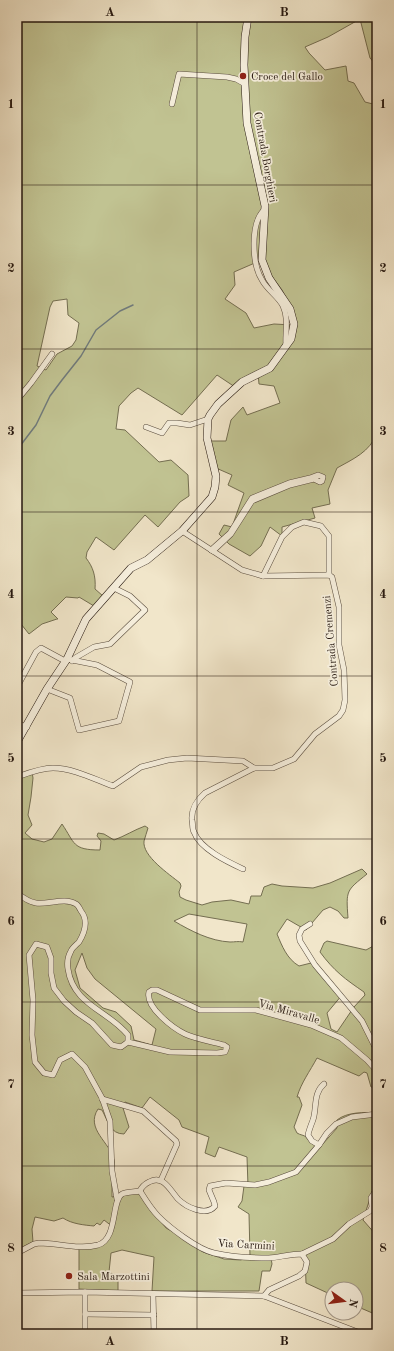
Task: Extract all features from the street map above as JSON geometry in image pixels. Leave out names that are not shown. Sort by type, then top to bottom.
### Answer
[{"type":"street","name":"Contrada Borghieri","points":[[208,419],[218,404],[242,382],[270,368],[290,340],[294,324],[290,309],[269,278],[262,260],[265,206],[247,123],[245,37],[248,17]]},
{"type":"street","points":[[172,104],[179,74],[227,77],[236,79],[245,84]]},
{"type":"street","points":[[17,400],[31,384],[52,354]]},
{"type":"street","points":[[17,742],[47,689],[68,660],[86,619],[131,568],[147,560],[182,531],[212,497],[215,488],[216,476],[207,438],[208,419],[190,425],[169,423],[162,433],[146,427]]},
{"type":"street","points":[[322,475],[322,481],[320,482],[314,479],[290,485],[252,501],[231,534],[212,551],[230,533],[252,498],[287,484],[322,475]]},
{"type":"street","name":"Contrada Cremenzi","points":[[254,768],[273,768],[294,759],[315,734],[339,716],[344,708],[345,700],[344,670],[338,645],[339,607],[332,577],[329,575],[329,536],[321,526],[304,522],[292,527],[282,537],[263,576]]},
{"type":"street","points":[[182,531],[242,570],[263,576],[329,575]]},
{"type":"street","points":[[68,660],[75,658],[94,647],[110,644],[145,610],[130,596],[114,588]]},
{"type":"street","points":[[17,687],[36,652],[41,648],[68,660],[96,665],[130,682],[119,721],[79,730],[70,698],[47,689]]},
{"type":"street","points":[[17,724],[26,727]]},
{"type":"street","points":[[17,777],[39,770],[52,768],[68,770],[113,786],[141,768],[168,760],[187,758],[244,761],[254,768],[205,793],[198,799],[192,815],[194,833],[202,844],[214,854],[243,869]]},
{"type":"street","points":[[17,893],[22,897],[36,903],[62,901],[76,904],[84,914],[86,917],[84,930],[78,943],[71,950],[67,963],[69,978],[77,993],[123,1028],[128,1035],[128,1042],[121,1047],[112,1045],[92,1023],[76,1012],[64,1001],[54,988],[51,973],[51,958],[47,947],[36,944],[29,955],[33,1000],[32,1035],[35,1062],[44,1073],[53,1075],[60,1060],[72,1054],[85,1067],[102,1099],[110,1121],[112,1171],[117,1199],[113,1225],[105,1240],[100,1244],[89,1247],[39,1243],[17,1253]]},
{"type":"street","points":[[310,924],[302,929],[300,941],[315,965],[362,1021],[377,1051]]},
{"type":"street","name":"Via Miravalle","points":[[128,1042],[170,1052],[225,1052],[227,1047],[224,1044],[186,1035],[168,1022],[154,1009],[148,996],[149,992],[157,990],[200,1010],[256,1010],[311,1025],[341,1038],[367,1060],[377,1071]]},
{"type":"street","points":[[319,1145],[312,1141],[308,1135],[314,1114],[316,1098],[324,1084]]},
{"type":"street","points":[[102,1099],[143,1111],[176,1141],[177,1144],[161,1180]]},
{"type":"street","points":[[117,1199],[123,1194],[140,1190],[144,1185],[152,1180],[161,1180],[166,1183],[180,1200],[199,1210],[212,1210],[215,1206],[209,1190],[210,1186],[226,1183],[255,1185],[269,1182],[296,1172],[336,1124],[352,1117],[377,1114]]},
{"type":"street","name":"Via Carmini","points":[[140,1190],[157,1215],[191,1242],[213,1253],[270,1258],[292,1254],[302,1254]]},
{"type":"street","points":[[264,1296],[269,1290],[299,1276],[305,1271],[306,1262],[302,1254],[333,1239],[349,1224],[370,1211],[372,1207],[371,1198],[375,1192],[377,1192]]},
{"type":"street","points":[[17,1293],[85,1292],[264,1296],[363,1334]]},
{"type":"street","points":[[85,1292],[85,1334]]},
{"type":"street","points":[[153,1294],[154,1334]]},
{"type":"street","points":[[85,1314],[154,1315]]},
{"type":"green space","points":[[17,17],[377,17],[377,66],[370,58],[360,19],[328,37],[305,47],[325,70],[346,66],[348,81],[354,83],[365,102],[377,105],[377,367],[373,365],[375,394],[377,398],[378,426],[374,440],[355,458],[337,468],[328,490],[330,504],[312,508],[315,518],[282,527],[282,536],[270,527],[261,546],[250,556],[229,544],[219,534],[224,525],[232,527],[244,493],[228,485],[232,475],[216,468],[207,441],[226,441],[231,420],[243,407],[247,415],[280,403],[274,386],[259,384],[258,373],[235,387],[217,375],[182,415],[138,388],[119,406],[116,429],[125,430],[159,462],[171,460],[188,475],[189,496],[180,502],[158,527],[145,515],[114,550],[96,537],[87,552],[86,558],[94,572],[95,589],[103,596],[94,606],[79,597],[66,597],[51,612],[58,619],[42,624],[29,634],[21,624],[17,627]],"holes":[[[264,259],[271,275],[282,290],[290,305],[293,325],[274,324],[254,328],[246,313],[225,299],[235,285],[234,272]],[[67,299],[68,315],[79,323],[76,340],[72,346],[57,354],[46,370],[37,366],[50,307],[53,301]]]},
{"type":"green space","points":[[32,772],[33,778],[28,815],[32,825],[25,833],[32,839],[44,842],[52,839],[62,824],[72,841],[79,847],[91,850],[100,850],[101,841],[97,836],[98,833],[104,834],[114,840],[145,826],[148,828],[144,841],[147,853],[163,870],[180,883],[180,897],[202,905],[212,902],[231,900],[249,904],[251,896],[261,896],[264,887],[272,884],[313,888],[330,883],[362,869],[367,874],[351,888],[349,892],[347,902],[348,918],[344,918],[338,911],[330,907],[323,910],[306,930],[287,919],[277,934],[285,952],[291,960],[299,966],[311,963],[342,995],[327,1013],[331,1029],[337,1032],[354,1007],[365,995],[364,992],[340,974],[325,959],[320,952],[324,943],[327,941],[366,950],[377,944],[377,1088],[371,1087],[367,1073],[364,1072],[359,1076],[317,1058],[303,1082],[297,1097],[299,1097],[302,1105],[294,1127],[297,1133],[305,1136],[312,1144],[321,1146],[337,1128],[337,1120],[341,1117],[356,1113],[377,1113],[377,1187],[374,1186],[363,1220],[377,1236],[377,1315],[364,1309],[364,1281],[324,1281],[324,1291],[306,1283],[305,1254],[271,1258],[272,1264],[270,1271],[262,1271],[259,1291],[152,1291],[154,1257],[122,1250],[111,1253],[109,1272],[118,1277],[118,1291],[79,1289],[79,1248],[104,1244],[113,1227],[104,1220],[100,1225],[97,1223],[94,1226],[74,1223],[63,1218],[54,1221],[35,1217],[32,1229],[33,1242],[17,1250],[17,775]],"holes":[[[189,914],[247,924],[243,942],[230,942],[208,938],[174,921]],[[82,953],[87,968],[95,979],[156,1029],[152,1045],[134,1040],[131,1026],[116,1012],[103,1008],[80,988],[75,970]],[[150,1097],[179,1120],[182,1127],[209,1137],[205,1153],[215,1157],[219,1147],[247,1157],[248,1186],[244,1186],[242,1201],[238,1207],[249,1214],[250,1256],[241,1260],[224,1259],[203,1252],[166,1228],[139,1192],[112,1197],[112,1182],[115,1166],[114,1160],[112,1153],[96,1129],[94,1123],[95,1116],[98,1109],[102,1110],[112,1129],[116,1132],[124,1134],[129,1127],[123,1108],[125,1102],[142,1108]]]},
{"type":"waterway","points":[[17,450],[36,425],[50,396],[81,356],[96,330],[120,311],[133,305]]},
{"type":"place","name":"Croce del Gallo","points":[[243,76]]},
{"type":"place","name":"Sala Marzottini","points":[[69,1276]]}]
